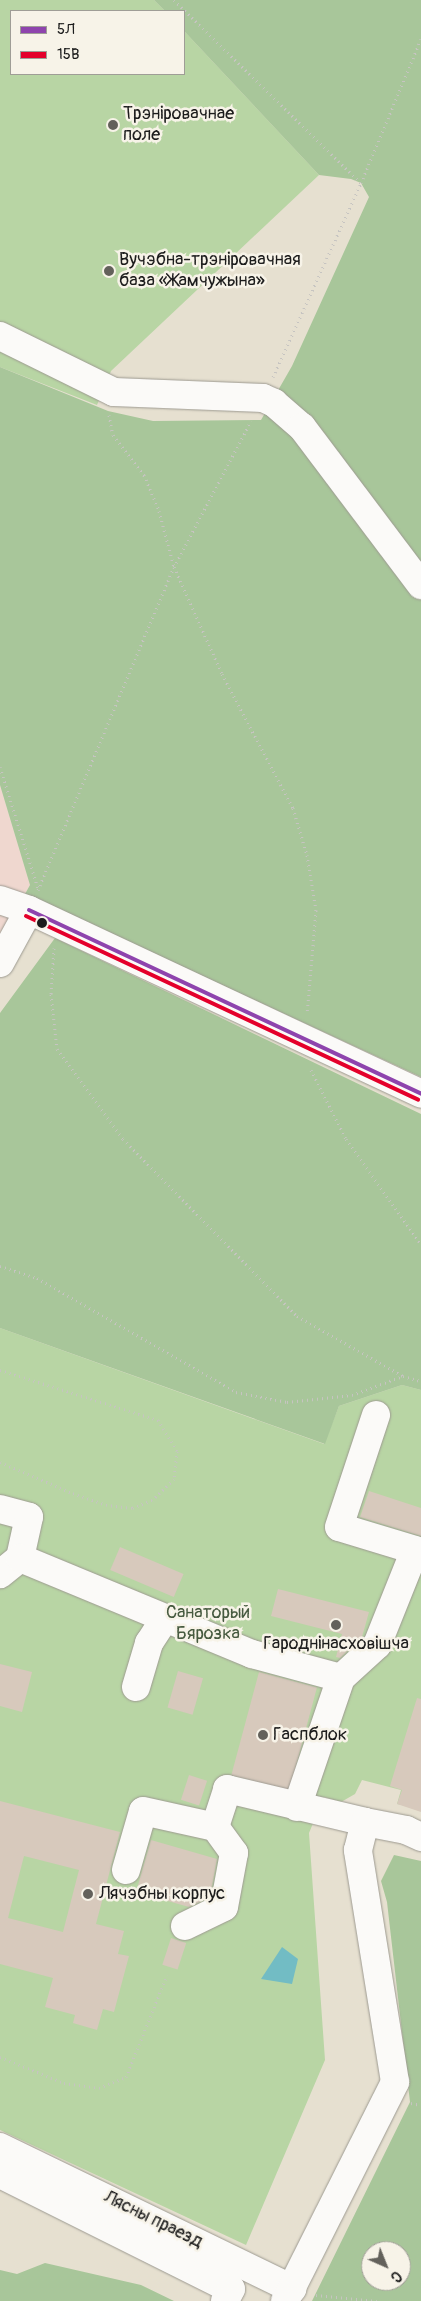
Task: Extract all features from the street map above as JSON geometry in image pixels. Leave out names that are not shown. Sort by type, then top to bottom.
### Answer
[{"type":"street","points":[[0,336],[111,401],[263,398],[284,409],[302,427],[421,585]]},
{"type":"street","points":[[0,900],[34,899],[307,1040],[421,1094]]},
{"type":"street","points":[[0,963],[34,899]]},
{"type":"street","points":[[297,1807],[341,1678],[376,1645],[418,1551],[339,1527],[376,1415]]},
{"type":"street","points":[[0,1509],[29,1517],[10,1566],[164,1620],[252,1654],[341,1678]]},
{"type":"street","points":[[136,1687],[149,1643],[164,1620]]},
{"type":"street","points":[[215,1827],[227,1789],[297,1807],[406,1830],[421,1837]]},
{"type":"street","points":[[126,1870],[143,1811],[215,1827],[234,1853],[224,1907],[185,1926]]},
{"type":"street","points":[[297,2295],[395,2082],[358,1850],[365,1822]]},
{"type":"street","name":"Лясны праезд","points":[[0,2148],[297,2295]]},
{"type":"street","name":"Лясны праезд","points":[[0,2174],[231,2289],[225,2301]]},
{"type":"path","points":[[174,0],[184,10]]},
{"type":"path","points":[[185,11],[361,183]]},
{"type":"path","points":[[34,899],[174,567],[263,398],[361,183],[421,39]]},
{"type":"path","points":[[111,401],[113,435],[144,474],[159,510],[174,567],[222,674],[293,808],[307,855],[316,910],[307,1002],[307,1060],[346,1139],[421,1244]]},
{"type":"path","points":[[0,767],[34,899]]},
{"type":"path","points":[[55,938],[51,994],[57,1049],[123,1140],[297,1316],[404,1376],[421,1381]]},
{"type":"path","points":[[0,1266],[37,1278],[236,1392],[286,1402],[352,1395],[404,1376]]},
{"type":"path","points":[[0,1370],[158,1420],[177,1451],[174,1479],[152,1500],[132,1508],[107,1505],[70,1492],[0,1462]]},
{"type":"path","points":[[0,2056],[64,2083],[99,2088],[126,2077],[167,1975]]},
{"type":"path","points":[[410,2102],[421,2105]]},
{"type":"path","points":[[297,2295],[377,2301]]},
{"type":"shaded area","points":[[0,785],[30,885],[0,937]]},
{"type":"green space","name":"Трэніровачнае поле","points":[[0,0],[154,0],[164,10],[10,10],[10,75],[185,75],[185,32],[319,175],[111,371],[97,405],[0,367]]},
{"type":"green space","points":[[154,0],[421,0],[421,1077],[25,894],[30,885],[0,785],[0,367],[108,411],[153,421],[261,420],[292,366],[369,197],[361,183],[351,179],[319,175],[185,32],[185,10],[164,10]]},
{"type":"green space","points":[[55,938],[421,1114],[421,1390],[402,1385],[339,1406],[325,1444],[0,1328],[0,1013]]},
{"type":"green space","name":"Санаторый Бярозка","points":[[0,1328],[324,1444],[339,1406],[402,1385],[421,1390],[421,1809],[397,1804],[401,1790],[362,1780],[355,1794],[341,1802],[324,1797],[309,1833],[325,2060],[246,2245],[0,2130]]},
{"type":"green space","points":[[394,1855],[421,1861],[421,2301],[312,2301],[410,2102],[387,1902],[381,1881]]},
{"type":"green space","points":[[45,2263],[141,2285],[174,2301],[0,2301],[0,2270],[17,2274]]},
{"type":"water","points":[[282,1947],[298,1959],[292,1984],[261,1979]]},
{"type":"building","points":[[369,1491],[421,1508],[421,1536],[360,1517]]},
{"type":"building","points":[[120,1547],[184,1574],[174,1597],[110,1570]]},
{"type":"building","name":"Гароднінасховішча","points":[[278,1589],[369,1612],[362,1637],[340,1658],[336,1657],[342,1634],[271,1616]]},
{"type":"building","points":[[0,1664],[32,1672],[22,1712],[0,1706]]},
{"type":"building","points":[[178,1671],[203,1678],[193,1715],[168,1708]]},
{"type":"building","name":"Гаспблок","points":[[259,1672],[317,1688],[289,1791],[231,1775]]},
{"type":"building","points":[[417,1698],[421,1699],[421,1812],[397,1804],[402,1790],[390,1786]]},
{"type":"building","points":[[189,1775],[207,1781],[199,1806],[181,1800]]},
{"type":"building","name":"Лячэбны корпус","points":[[0,1801],[120,1832],[96,1924],[124,1931],[118,1954],[129,1956],[114,2012],[103,2009],[97,2030],[73,2023],[75,2015],[45,2007],[53,1978],[0,1964]],"holes":[[[24,1856],[79,1870],[63,1932],[8,1918]]]},
{"type":"building","points":[[151,1840],[217,1859],[210,1897],[189,1907],[136,1892]]},
{"type":"building","points":[[171,1938],[186,1943],[178,1970],[162,1965]]},
{"type":"transit line","name":"5Л","points":[[29,910],[421,1094]]},
{"type":"transit line","name":"15В","points":[[26,916],[418,1100]]},
{"type":"place","name":"Трэніровачнае поле","points":[[113,125]]},
{"type":"place","name":"Вучэбна-трэніровачная база «Жамчужына»","points":[[109,271]]},
{"type":"place","name":"Гароднінасховішча","points":[[336,1625]]},
{"type":"place","name":"Гаспблок","points":[[263,1735]]},
{"type":"place","name":"Лячэбны корпус","points":[[88,1894]]}]
